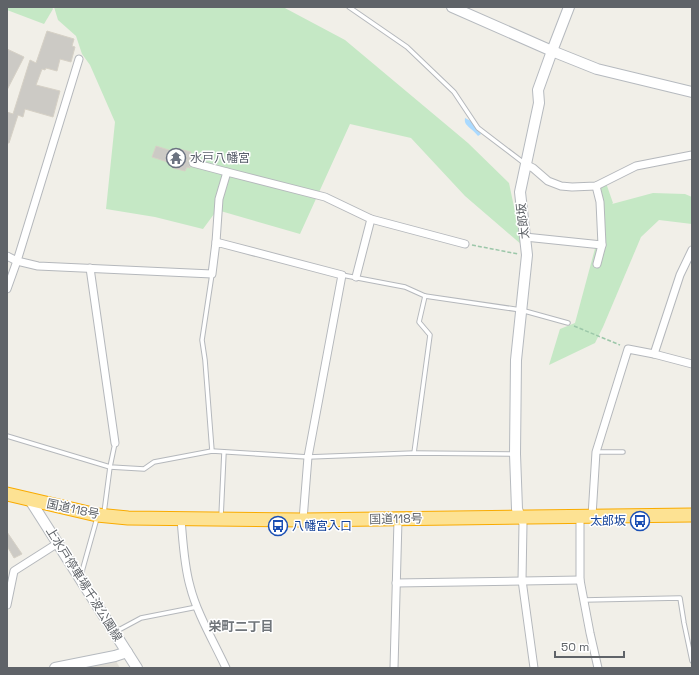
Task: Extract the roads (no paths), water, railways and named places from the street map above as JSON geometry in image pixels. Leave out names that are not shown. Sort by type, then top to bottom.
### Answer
[{"type":"highway","name":"国道118号","points":[[7,494],[101,515],[128,518],[220,520],[398,520],[692,515]]},
{"type":"street","points":[[452,7],[597,69],[692,92]]},
{"type":"street","name":"太郎坂","points":[[520,517],[517,509],[515,454],[516,360],[527,255],[520,192],[538,103],[538,90],[569,7]]},
{"type":"street","points":[[7,289],[79,59]]},
{"type":"street","points":[[525,164],[533,168],[548,181],[561,186],[596,186],[636,166],[692,155]]},
{"type":"street","points":[[193,163],[325,197],[371,219],[465,244]]},
{"type":"street","points":[[7,256],[17,261],[38,266],[212,274],[219,199],[227,172]]},
{"type":"street","points":[[596,186],[600,202],[602,245],[597,264]]},
{"type":"street","points":[[356,277],[371,219]]},
{"type":"street","points":[[525,237],[602,245]]},
{"type":"street","points":[[216,242],[342,275],[308,457],[303,520]]},
{"type":"street","points":[[654,354],[680,274],[692,250]]},
{"type":"street","points":[[90,268],[115,443]]},
{"type":"street","points":[[598,668],[580,580],[586,517],[596,452],[628,348],[692,364]]},
{"type":"street","name":"上水戸停車場千波公園線","points":[[30,500],[137,668]]},
{"type":"street","points":[[520,517],[523,524],[522,580],[534,668]]},
{"type":"street","points":[[181,519],[185,562],[190,586],[197,607],[226,668]]},
{"type":"street","points":[[394,668],[398,520]]},
{"type":"street","points":[[7,605],[10,570],[58,543]]},
{"type":"street","points":[[396,583],[580,580]]},
{"type":"street","points":[[55,668],[115,656],[127,652]]},
{"type":"lane","points":[[349,7],[407,47],[454,92],[478,128],[525,164]]},
{"type":"lane","points":[[212,274],[202,340],[212,451]]},
{"type":"lane","points":[[342,275],[405,287],[425,296],[521,310],[568,323]]},
{"type":"lane","points":[[414,453],[430,335],[419,322],[425,296]]},
{"type":"lane","points":[[7,436],[110,467],[144,469],[154,462],[212,451],[308,457],[414,453],[515,454]]},
{"type":"lane","points":[[80,578],[101,515],[115,443]]},
{"type":"lane","points":[[220,520],[224,452]]},
{"type":"lane","points":[[596,452],[623,452]]},
{"type":"lane","points":[[584,600],[680,598],[692,661]]},
{"type":"lane","points":[[115,633],[141,618],[197,607]]},
{"type":"water","points":[[465,118],[471,121],[481,134],[478,136],[465,123]]},
{"type":"place","name":"水戸八幡宮","points":[[176,158]]},
{"type":"place","name":"太郎坂","points":[[640,521]]},
{"type":"place","name":"八幡宮入口","points":[[278,526]]},
{"type":"district","name":"栄町二丁目","points":[[241,626]]}]
